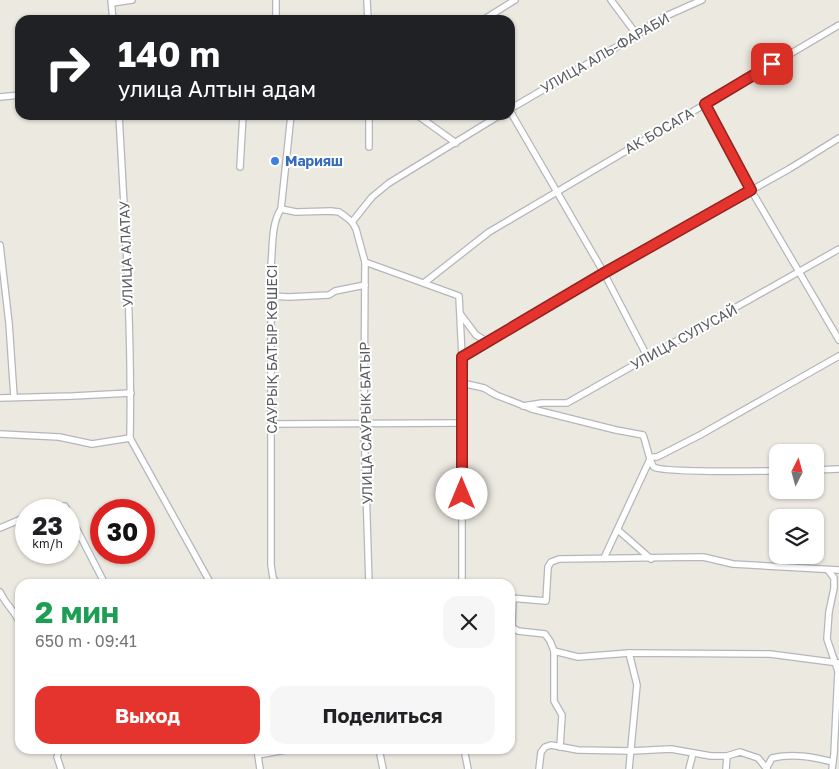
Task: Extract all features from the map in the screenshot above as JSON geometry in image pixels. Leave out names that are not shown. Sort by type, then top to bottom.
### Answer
[{"type":"street","points":[[113,15],[112,2],[132,0]]},
{"type":"street","points":[[276,0],[276,15]]},
{"type":"street","points":[[367,0],[368,15]]},
{"type":"street","points":[[491,15],[515,0]]},
{"type":"street","points":[[611,0],[637,35]]},
{"type":"street","name":"УЛИЦА АЛЬ-ФАРАБИ","points":[[515,107],[637,35],[656,20],[702,0]]},
{"type":"street","name":"АК БОСАГА","points":[[424,283],[489,232],[839,25]]},
{"type":"street","points":[[0,97],[15,96]]},
{"type":"street","points":[[705,104],[751,190],[839,340]]},
{"type":"street","points":[[515,119],[604,273],[648,358]]},
{"type":"street","name":"УЛИЦА АЛАТАУ","points":[[119,120],[127,244],[131,393],[130,438]]},
{"type":"street","points":[[240,167],[244,120]]},
{"type":"street","name":"САУРЫҚ БАТЫР КӨШЕСІ","points":[[274,579],[271,565],[271,265],[275,223],[281,209],[290,120]]},
{"type":"street","points":[[369,120],[369,147]]},
{"type":"street","points":[[424,120],[456,144]]},
{"type":"street","points":[[281,209],[296,212],[339,212],[352,222],[372,197],[389,183],[456,144],[492,120]]},
{"type":"street","points":[[462,357],[839,138]]},
{"type":"street","name":"УЛИЦА САУРЫК БАТЫР","points":[[352,222],[356,229],[365,262],[364,424],[368,579]]},
{"type":"street","points":[[0,245],[9,323],[14,397]]},
{"type":"street","name":"УЛИЦА СУЛУСАЙ","points":[[523,406],[542,402],[567,403],[839,249]]},
{"type":"street","points":[[365,262],[459,296],[462,357],[462,579]]},
{"type":"street","points":[[271,296],[328,295],[335,291],[365,285]]},
{"type":"street","points":[[460,313],[476,335],[488,342]]},
{"type":"street","points":[[650,457],[657,457],[700,435],[839,356]]},
{"type":"street","points":[[462,383],[484,388],[523,406],[607,428],[643,435],[652,464],[656,469],[769,471]]},
{"type":"street","points":[[0,398],[131,393]]},
{"type":"street","points":[[272,424],[462,423]]},
{"type":"street","points":[[0,434],[58,437],[92,444],[130,438],[208,579]]},
{"type":"street","points":[[604,558],[650,457]]},
{"type":"street","points":[[824,470],[839,470]]},
{"type":"street","points":[[0,528],[15,522]]},
{"type":"street","points":[[618,530],[651,559]]},
{"type":"street","points":[[80,535],[103,579]]},
{"type":"street","points":[[515,598],[546,600],[548,567],[551,562],[560,559],[703,557],[733,564],[839,570]]},
{"type":"street","points":[[828,570],[834,578],[834,588],[829,612],[827,639],[837,663],[838,671],[832,769]]},
{"type":"street","points":[[0,592],[3,604],[13,610],[15,614]]},
{"type":"street","points":[[515,629],[518,631],[545,634],[554,651],[554,701],[562,716],[560,748]]},
{"type":"street","points":[[554,651],[578,658],[630,653],[770,654],[837,663]]},
{"type":"street","points":[[629,769],[637,684],[630,653]]},
{"type":"street","points":[[539,769],[541,752],[545,746],[551,745],[578,750],[631,751],[671,749],[727,756],[740,752],[758,758],[767,768],[772,758],[784,755],[811,756],[833,762]]},
{"type":"street","points":[[689,769],[693,753]]},
{"type":"street","points":[[59,754],[61,769]]},
{"type":"street","points":[[258,754],[260,769]]},
{"type":"street","points":[[380,754],[383,769]]},
{"type":"street","points":[[465,754],[468,769]]},
{"type":"street","points":[[726,769],[727,756]]},
{"type":"place","name":"Марияш","points":[[275,161]]},
{"type":"route","points":[[462,494],[462,357],[604,273],[751,190],[705,104],[772,64]]}]
